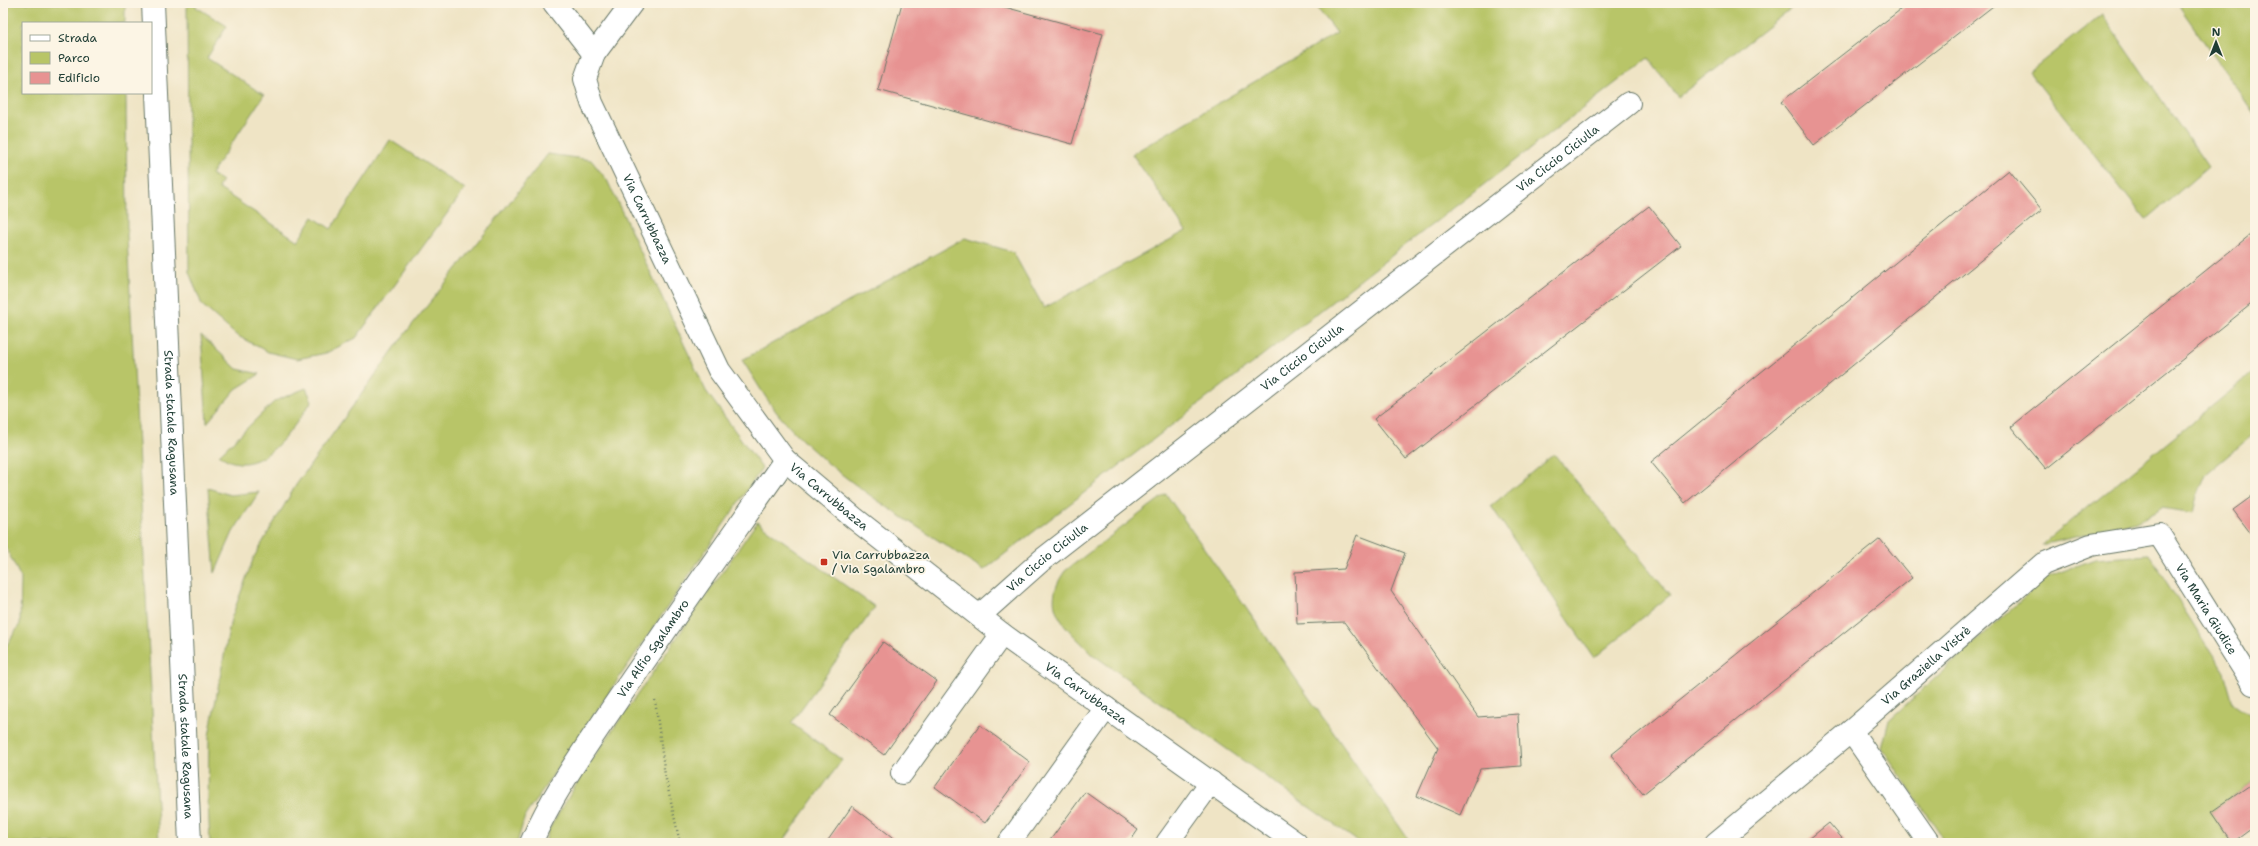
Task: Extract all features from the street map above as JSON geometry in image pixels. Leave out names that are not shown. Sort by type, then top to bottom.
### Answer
[{"type":"street","name":"Strada statale Ragusana","points":[[153,3],[190,843]]},
{"type":"street","points":[[554,3],[594,54]]},
{"type":"street","name":"Via Carrubbazza","points":[[632,3],[594,54],[584,79],[592,103],[719,370],[785,460],[854,518],[1002,634],[1296,843]]},
{"type":"street","name":"Via Ciccio Ciciulla","points":[[979,616],[1048,556],[1629,103]]},
{"type":"street","name":"Via Alfio Sgalambro","points":[[531,843],[541,819],[579,758],[648,654],[785,460]]},
{"type":"street","name":"Via Maria Giudice","points":[[2159,534],[2252,684]]},
{"type":"street","name":"Via Graziella Vistrè","points":[[1716,843],[1851,731],[2043,564],[2091,545],[2159,534]]},
{"type":"street","points":[[902,773],[1002,634]]},
{"type":"street","points":[[1009,843],[1106,708]]},
{"type":"street","points":[[1851,731],[1929,843]]},
{"type":"street","points":[[1167,843],[1211,782]]},
{"type":"path","points":[[648,654],[665,775],[680,843]]},
{"type":"green space","points":[[3,3],[125,3],[125,22],[22,22],[22,94],[126,94],[127,237],[159,843],[3,843],[3,651],[20,624],[21,578],[3,542]]},
{"type":"green space","points":[[187,3],[196,3],[196,7],[227,26],[207,58],[264,95],[211,174],[222,181],[218,188],[298,241],[313,217],[331,229],[390,140],[465,189],[356,338],[326,353],[297,359],[268,352],[236,335],[202,305],[189,272]]},
{"type":"green space","points":[[1314,3],[1798,3],[1678,97],[1648,58],[984,570],[905,519],[853,483],[805,442],[777,413],[742,360],[965,238],[1013,252],[1044,308],[1186,231],[1132,154],[1337,33]]},
{"type":"green space","points":[[2177,3],[2255,3],[2255,115]]},
{"type":"green space","points":[[2102,14],[2208,167],[2146,220],[2029,72]]},
{"type":"green space","points":[[548,154],[591,160],[607,180],[706,391],[762,468],[525,816],[517,843],[210,843],[208,802],[209,736],[231,619],[254,557],[296,485],[404,335]]},
{"type":"green space","points":[[201,335],[237,369],[260,374],[236,389],[207,423]]},
{"type":"green space","points":[[2255,371],[2255,433],[2206,474],[2197,496],[2193,513],[2162,508],[2137,522],[2042,545]]},
{"type":"green space","points":[[306,388],[312,401],[289,433],[269,453],[258,460],[246,463],[233,462],[219,455],[275,401]]},
{"type":"green space","points":[[1554,454],[1670,595],[1594,658],[1491,506]]},
{"type":"green space","points":[[208,488],[230,495],[259,492],[233,532],[215,573]]},
{"type":"green space","points":[[1166,494],[1411,843],[1360,843],[1092,654],[1065,626],[1055,607],[1054,596],[1057,584],[1065,571]]},
{"type":"green space","points":[[757,522],[875,607],[791,723],[842,760],[782,843],[545,843],[549,829],[587,767]]},
{"type":"green space","points":[[2149,555],[2224,672],[2233,703],[2255,718],[2255,781],[2211,812],[2232,843],[1946,843],[1882,748],[1889,720],[2047,577],[2095,559]]},
{"type":"building","points":[[902,3],[990,3],[1103,34],[1072,144],[878,90]]},
{"type":"building","points":[[1909,3],[1997,3],[1814,145],[1781,102]]},
{"type":"building","points":[[2009,170],[2042,210],[1685,503],[1651,462]]},
{"type":"building","points":[[1649,206],[1681,246],[1406,459],[1374,419]]},
{"type":"building","points":[[2255,231],[2255,301],[2046,469],[2011,427]]},
{"type":"building","points":[[2255,494],[2255,539],[2233,510]]},
{"type":"building","points":[[1357,535],[1405,553],[1391,591],[1478,717],[1518,714],[1521,766],[1480,769],[1460,815],[1417,796],[1438,748],[1344,622],[1297,624],[1295,572],[1344,569]]},
{"type":"building","points":[[1880,539],[1912,578],[1643,794],[1611,755]]},
{"type":"building","points":[[883,642],[937,681],[884,755],[830,715]]},
{"type":"building","points":[[980,725],[1030,762],[985,823],[935,787]]},
{"type":"building","points":[[2253,783],[2255,786],[2255,826],[2232,843],[2211,812]]},
{"type":"building","points":[[1085,792],[1138,830],[1129,843],[1048,843]]},
{"type":"building","points":[[852,806],[896,840],[893,843],[826,843]]},
{"type":"building","points":[[1829,823],[1846,843],[1804,843]]},
{"type":"place","name":"Via Carrubbazza / Via Sgalambro","points":[[824,562]]}]
